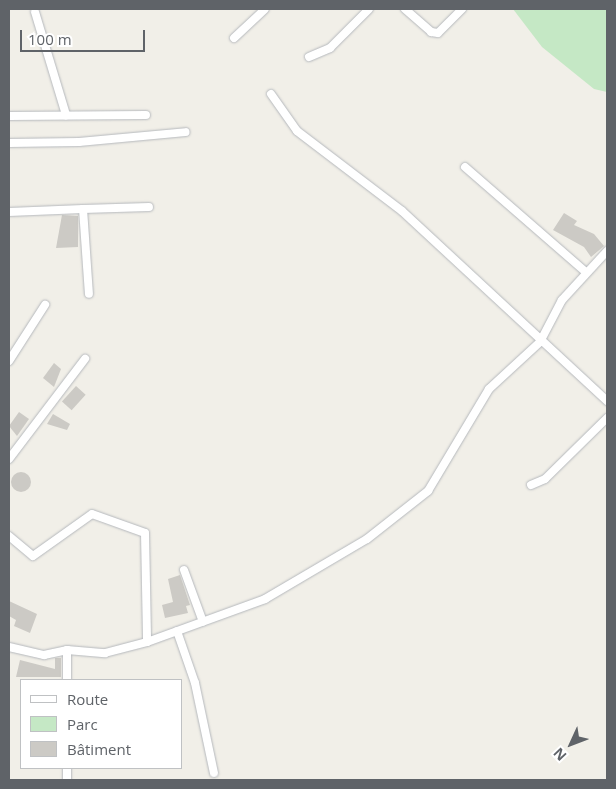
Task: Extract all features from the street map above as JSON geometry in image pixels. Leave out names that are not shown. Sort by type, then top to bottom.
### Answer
[{"type":"street","points":[[234,38],[265,9]]},
{"type":"street","points":[[309,58],[330,48],[369,9]]},
{"type":"street","points":[[405,9],[431,32],[438,33],[462,9]]},
{"type":"street","points":[[35,12],[66,115]]},
{"type":"street","points":[[270,94],[297,131],[402,211],[540,342],[607,401]]},
{"type":"street","points":[[9,116],[146,115]]},
{"type":"street","points":[[9,143],[79,142],[186,132]]},
{"type":"street","points":[[466,166],[586,272]]},
{"type":"street","points":[[9,212],[149,207]]},
{"type":"street","points":[[83,209],[89,294]]},
{"type":"street","points":[[9,647],[44,655],[68,650],[105,653],[147,642],[265,599],[367,539],[428,490],[490,389],[540,342],[562,300],[607,251]]},
{"type":"street","points":[[9,361],[44,305]]},
{"type":"street","points":[[9,459],[85,359]]},
{"type":"street","points":[[531,485],[545,479],[607,418]]},
{"type":"street","points":[[9,536],[33,556],[92,514],[145,533],[147,642]]},
{"type":"street","points":[[184,570],[203,622]]},
{"type":"street","points":[[177,631],[195,683],[214,773]]},
{"type":"street","points":[[67,679],[68,650]]},
{"type":"green space","points":[[513,9],[607,9],[607,92],[594,89],[542,47]]},
{"type":"building","points":[[564,213],[577,221],[574,225],[594,234],[604,246],[591,257],[584,247],[553,230]]},
{"type":"building","points":[[62,215],[78,216],[78,247],[56,248]]},
{"type":"building","points":[[54,363],[61,369],[54,387],[43,378]]},
{"type":"building","points":[[76,386],[86,395],[72,410],[62,402]]},
{"type":"building","points":[[19,412],[29,419],[17,436],[9,426]]},
{"type":"building","points":[[53,414],[70,424],[67,430],[47,424]]},
{"type":"building","points":[[21,472],[28,475],[31,482],[28,489],[21,492],[14,489],[11,482],[14,475]]},
{"type":"building","points":[[180,575],[190,605],[186,606],[188,613],[165,618],[162,605],[173,602],[168,579]]},
{"type":"building","points":[[9,601],[37,614],[30,633],[14,626],[16,620],[9,616]]},
{"type":"building","points":[[55,658],[61,658],[61,677],[16,677],[20,660],[55,669]]}]
